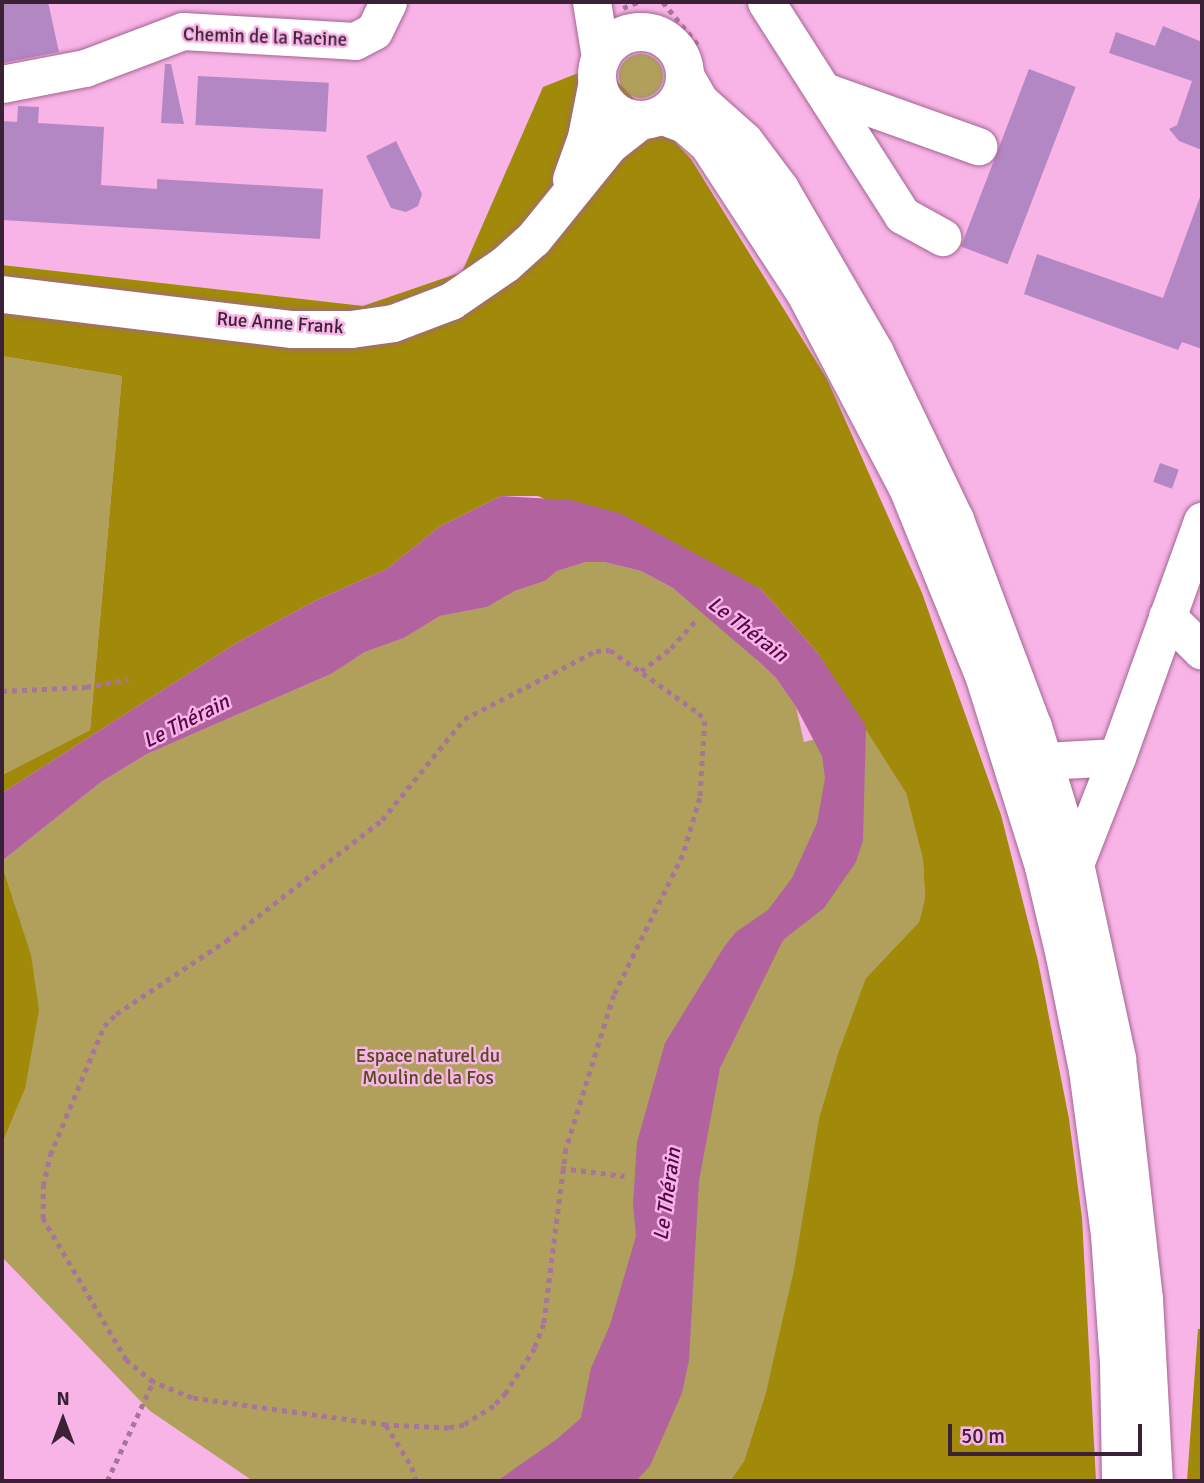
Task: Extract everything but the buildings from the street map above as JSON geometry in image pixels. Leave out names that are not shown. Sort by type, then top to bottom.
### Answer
[{"type":"main road","points":[[592,2],[599,69],[609,107],[624,117],[651,118],[693,129],[709,145],[805,292],[908,488],[992,699],[1044,867],[1066,956],[1088,1070],[1110,1235],[1119,1363],[1121,1481]]},
{"type":"main road","points":[[631,2],[641,24],[650,34],[675,48],[683,64],[685,76],[700,102],[744,141],[780,189],[880,362],[959,529],[994,615],[1044,761],[1074,864],[1100,971],[1122,1093],[1144,1299],[1154,1481]]},
{"type":"main road","points":[[599,69],[612,44],[622,37],[633,33],[650,34]]},
{"type":"main road","points":[[651,118],[677,101],[685,76]]},
{"type":"street","name":"Chemin de la Racine","points":[[2,84],[85,68],[183,31],[355,41],[374,31],[388,2]]},
{"type":"street","points":[[766,2],[902,215],[942,237]]},
{"type":"street","name":"Rue Anne Frank","points":[[560,206],[583,146],[599,69]]},
{"type":"street","points":[[824,91],[978,146]]},
{"type":"street","name":"Rue Anne Frank","points":[[2,295],[292,329],[372,327],[431,310],[489,277],[533,239],[609,145],[651,118]]},
{"type":"street","points":[[1074,864],[1117,757],[1202,521]]},
{"type":"street","points":[[1167,616],[1202,651]]},
{"type":"street","points":[[1044,761],[1117,757]]},
{"type":"path","points":[[641,671],[671,648],[696,620]]},
{"type":"path","points":[[596,651],[616,653],[699,713],[705,722],[700,798],[683,855],[606,1016],[561,1168],[544,1324],[535,1348],[506,1393],[494,1406],[464,1424],[432,1429],[192,1398],[153,1382],[126,1360],[43,1219],[43,1186],[50,1155],[104,1026],[116,1014],[226,941],[382,820],[400,801],[457,725],[471,714],[596,651]]},
{"type":"path","points":[[2,691],[86,687],[128,679]]},
{"type":"path","points":[[561,1168],[625,1176]]},
{"type":"path","points":[[107,1481],[153,1382]]},
{"type":"path","points":[[386,1424],[412,1467],[416,1481]]},
{"type":"green space","points":[[641,54],[657,60],[663,76],[657,92],[641,98],[625,92],[619,76],[625,60]]},
{"type":"green space","points":[[2,356],[122,376],[90,730],[2,775]]},
{"type":"green space","name":"Espace naturel du Moulin de la Fos","points":[[586,562],[604,562],[641,571],[673,588],[728,633],[776,678],[796,707],[804,742],[866,726],[906,793],[923,860],[925,898],[919,922],[866,978],[766,1392],[744,1461],[730,1481],[253,1481],[150,1411],[2,1257],[2,1144],[25,1089],[2,861],[101,782],[147,754],[331,674],[365,652],[404,638],[440,616],[487,607],[515,591],[545,581],[557,571]]},
{"type":"shaded area","points":[[601,64],[691,159],[827,379],[922,593],[1001,815],[1038,961],[1069,1119],[1082,1218],[1096,1481],[730,1481],[744,1461],[766,1392],[794,1270],[819,1119],[838,1054],[866,978],[919,922],[925,898],[923,860],[906,793],[817,652],[761,589],[538,496],[501,496],[439,527],[387,569],[319,599],[238,642],[2,793],[2,775],[90,730],[122,376],[2,356],[2,265],[363,306],[462,272],[543,87]]},
{"type":"shaded area","points":[[2,866],[31,955],[39,1010],[25,1089],[2,1144]]},
{"type":"shaded area","points":[[1198,1329],[1202,1329],[1202,1481],[1187,1481]]},
{"type":"water","name":"Le Thérain","points":[[501,496],[571,500],[622,514],[761,589],[817,652],[866,726],[863,840],[856,862],[824,908],[783,940],[720,1068],[699,1181],[689,1360],[682,1393],[650,1466],[636,1481],[497,1481],[557,1439],[581,1418],[591,1368],[610,1325],[636,1236],[633,1204],[637,1142],[665,1043],[724,947],[736,932],[768,910],[792,878],[817,823],[825,778],[822,756],[796,707],[776,678],[673,588],[641,571],[604,562],[586,562],[557,571],[545,581],[515,591],[487,607],[440,616],[404,638],[365,652],[331,674],[147,754],[101,782],[2,861],[2,793],[238,642],[319,599],[387,569],[439,527]]}]
